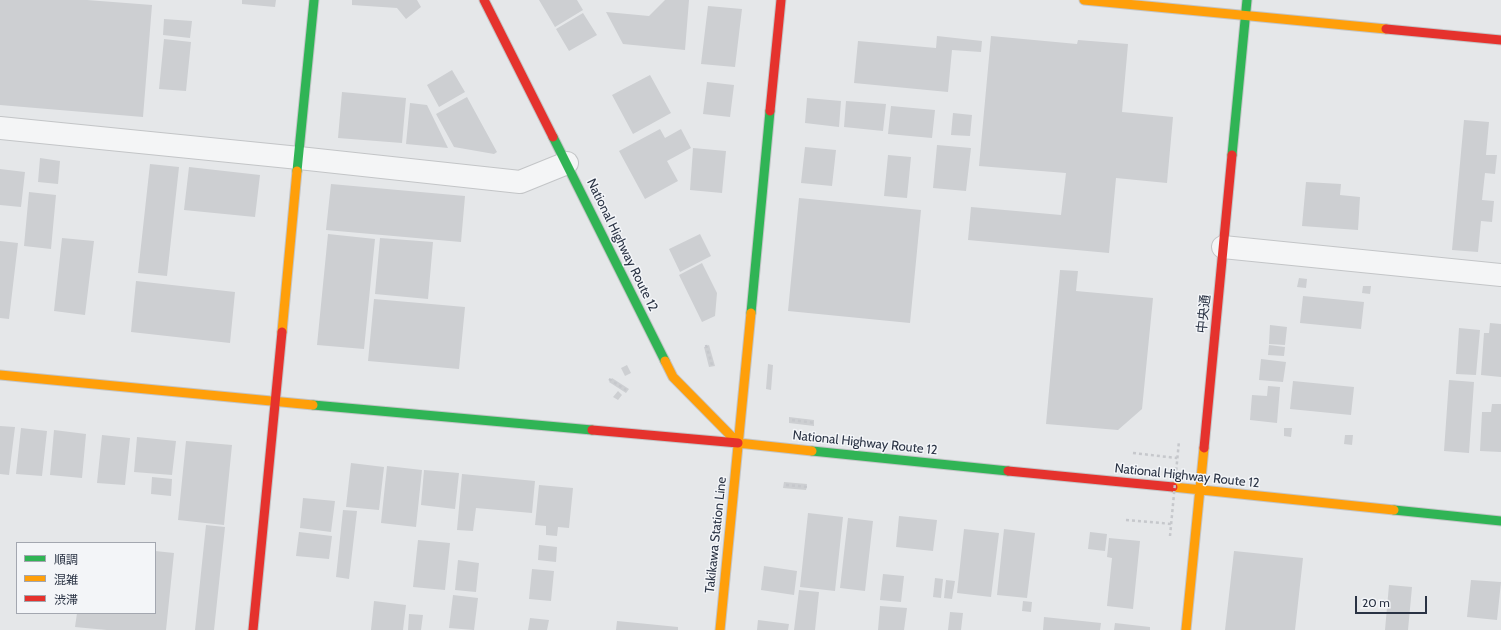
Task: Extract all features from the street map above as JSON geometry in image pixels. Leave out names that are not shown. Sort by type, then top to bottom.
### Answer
[{"type":"main road","points":[[253,630],[314,0]]},
{"type":"main road","name":"National Highway Route 12","points":[[484,0],[673,377],[738,443],[1501,521]]},
{"type":"main road","name":"Takikawa Station Line","points":[[720,630],[781,0]]},
{"type":"main road","points":[[1084,0],[1501,40]]},
{"type":"main road","name":"中央通","points":[[1186,630],[1247,0]]},
{"type":"main road","points":[[0,375],[275,402],[738,443]]},
{"type":"street","points":[[0,128],[520,182],[567,163]]},
{"type":"street","points":[[1223,247],[1501,275]]},
{"type":"path","points":[[706,345],[712,365]]},
{"type":"path","points":[[609,379],[626,390]]},
{"type":"path","points":[[792,420],[815,423]]},
{"type":"path","points":[[1170,536],[1179,441]]},
{"type":"path","points":[[1133,452],[1177,458]]},
{"type":"path","points":[[786,485],[808,487]]},
{"type":"path","points":[[1126,520],[1172,524]]},
{"type":"building","points":[[0,0],[87,0],[152,5],[143,117],[0,105]]},
{"type":"building","points":[[242,0],[276,0],[275,7],[242,4]]},
{"type":"building","points":[[352,0],[417,0],[421,7],[406,19],[397,8],[352,5]]},
{"type":"building","points":[[539,0],[577,0],[583,10],[555,27]]},
{"type":"building","points":[[665,0],[689,0],[685,50],[623,44],[606,12],[649,16]]},
{"type":"building","points":[[708,6],[742,9],[735,67],[701,64]]},
{"type":"building","points":[[583,13],[597,35],[569,51],[556,29]]},
{"type":"building","points":[[164,19],[192,21],[190,38],[163,35]]},
{"type":"building","points":[[937,36],[982,41],[981,52],[952,50],[948,92],[854,83],[858,41],[936,48]]},
{"type":"building","points":[[991,36],[1077,44],[1078,40],[1128,44],[1122,112],[1173,117],[1167,183],[1116,178],[1109,253],[968,240],[971,207],[1061,215],[1066,173],[979,166]]},
{"type":"building","points":[[164,39],[191,42],[186,91],[159,89]]},
{"type":"building","points":[[452,70],[465,92],[439,107],[427,85]]},
{"type":"building","points":[[650,75],[671,113],[633,134],[612,95]]},
{"type":"building","points":[[707,82],[734,85],[730,117],[703,114]]},
{"type":"building","points":[[342,92],[406,98],[402,143],[338,138]]},
{"type":"building","points":[[467,97],[497,152],[494,154],[454,147],[436,114]]},
{"type":"building","points":[[807,98],[841,101],[839,127],[805,123]]},
{"type":"building","points":[[846,101],[886,104],[883,131],[844,127]]},
{"type":"building","points":[[410,103],[427,105],[448,148],[406,144]]},
{"type":"building","points":[[891,106],[935,110],[932,138],[888,134]]},
{"type":"building","points":[[953,113],[972,115],[970,136],[951,135]]},
{"type":"building","points":[[1464,120],[1489,122],[1486,155],[1497,155],[1495,174],[1485,173],[1482,200],[1494,201],[1492,222],[1481,221],[1478,252],[1452,250]]},
{"type":"building","points":[[660,129],[665,138],[681,129],[691,148],[667,161],[678,181],[645,199],[619,151]]},
{"type":"building","points":[[937,145],[971,148],[966,191],[933,188]]},
{"type":"building","points":[[805,147],[836,150],[832,186],[801,183]]},
{"type":"building","points":[[693,148],[726,151],[722,193],[690,190]]},
{"type":"building","points":[[888,155],[911,157],[907,198],[884,196]]},
{"type":"building","points":[[40,158],[60,161],[58,184],[38,182]]},
{"type":"building","points":[[150,164],[179,167],[167,276],[138,273]]},
{"type":"building","points":[[189,167],[260,175],[255,217],[184,210]]},
{"type":"building","points":[[0,169],[25,172],[21,207],[0,205]]},
{"type":"building","points":[[1306,182],[1341,184],[1340,195],[1360,197],[1358,230],[1302,226]]},
{"type":"building","points":[[331,184],[465,196],[461,242],[326,230]]},
{"type":"building","points":[[29,192],[56,195],[51,249],[24,246]]},
{"type":"building","points":[[799,198],[921,210],[910,323],[788,311]]},
{"type":"building","points":[[328,234],[375,239],[364,349],[317,345]]},
{"type":"building","points":[[700,234],[711,256],[680,272],[669,249]]},
{"type":"building","points":[[62,238],[94,241],[85,315],[54,311]]},
{"type":"building","points":[[380,238],[433,242],[428,299],[375,294]]},
{"type":"building","points":[[0,241],[18,243],[9,319],[0,318]]},
{"type":"building","points":[[702,263],[717,293],[715,316],[702,322],[679,275]]},
{"type":"building","points":[[1060,270],[1078,271],[1076,291],[1153,298],[1142,409],[1118,430],[1046,424]]},
{"type":"building","points":[[1299,278],[1307,279],[1306,288],[1297,287]]},
{"type":"building","points":[[136,281],[235,292],[230,343],[131,332]]},
{"type":"building","points":[[1363,286],[1371,286],[1370,294],[1362,293]]},
{"type":"building","points":[[1303,296],[1364,302],[1361,329],[1300,323]]},
{"type":"building","points":[[374,299],[465,307],[459,369],[368,361]]},
{"type":"building","points":[[1490,323],[1501,324],[1501,377],[1481,375],[1484,333],[1489,333]]},
{"type":"building","points":[[1270,325],[1287,327],[1285,345],[1269,344]]},
{"type":"building","points":[[1459,328],[1480,330],[1476,375],[1456,374]]},
{"type":"building","points":[[709,345],[715,366],[709,367],[704,347]]},
{"type":"building","points":[[1269,345],[1285,347],[1284,356],[1268,355]]},
{"type":"building","points":[[1261,359],[1286,362],[1283,382],[1259,380]]},
{"type":"building","points":[[768,364],[773,365],[771,390],[766,389]]},
{"type":"building","points":[[627,365],[631,373],[625,376],[621,368]]},
{"type":"building","points":[[612,378],[629,389],[626,393],[609,382]]},
{"type":"building","points":[[1449,380],[1474,382],[1469,453],[1444,451]]},
{"type":"building","points":[[1293,381],[1354,387],[1351,415],[1290,409]]},
{"type":"building","points":[[1268,386],[1280,387],[1277,423],[1250,420],[1252,395],[1267,396]]},
{"type":"building","points":[[618,391],[622,395],[618,400],[613,397]]},
{"type":"building","points":[[1492,404],[1501,404],[1501,452],[1480,451],[1482,412],[1491,412]]},
{"type":"building","points":[[789,417],[814,420],[814,426],[789,423]]},
{"type":"building","points":[[0,426],[15,427],[9,475],[0,474]]},
{"type":"building","points":[[21,428],[47,431],[42,476],[16,474]]},
{"type":"building","points":[[1284,428],[1292,428],[1291,437],[1284,436]]},
{"type":"building","points":[[54,430],[86,434],[82,478],[50,475]]},
{"type":"building","points":[[102,435],[130,438],[125,485],[97,483]]},
{"type":"building","points":[[1345,435],[1353,435],[1352,445],[1344,444]]},
{"type":"building","points":[[137,437],[176,441],[172,475],[134,472]]},
{"type":"building","points":[[186,441],[232,445],[224,525],[178,520]]},
{"type":"building","points":[[351,463],[384,467],[379,510],[346,507]]},
{"type":"building","points":[[387,466],[422,470],[416,527],[381,523]]},
{"type":"building","points":[[424,470],[459,473],[455,509],[421,505]]},
{"type":"building","points":[[462,474],[535,481],[532,513],[476,508],[473,531],[457,530]]},
{"type":"building","points":[[152,477],[172,479],[171,496],[151,494]]},
{"type":"building","points":[[784,482],[807,484],[806,490],[783,488]]},
{"type":"building","points":[[539,485],[573,488],[569,528],[558,527],[557,536],[546,535],[546,526],[535,525]]},
{"type":"building","points":[[303,498],[335,501],[331,532],[300,528]]},
{"type":"building","points":[[343,510],[357,511],[349,579],[336,577]]},
{"type":"building","points":[[808,513],[843,517],[835,591],[800,587]]},
{"type":"building","points":[[899,516],[937,520],[933,551],[896,547]]},
{"type":"building","points":[[848,518],[873,521],[865,591],[840,588]]},
{"type":"building","points":[[206,525],[225,527],[214,630],[195,630]]},
{"type":"building","points":[[964,529],[999,533],[991,597],[957,593]]},
{"type":"building","points":[[1004,529],[1035,533],[1027,598],[997,595]]},
{"type":"building","points":[[299,532],[332,536],[329,559],[296,556]]},
{"type":"building","points":[[1090,532],[1107,534],[1105,551],[1088,549]]},
{"type":"building","points":[[1109,538],[1140,541],[1133,609],[1107,606],[1112,558],[1107,557]]},
{"type":"building","points":[[418,540],[450,543],[445,590],[413,587]]},
{"type":"building","points":[[539,545],[557,547],[556,562],[538,560]]},
{"type":"building","points":[[156,551],[174,553],[166,630],[107,630],[75,627],[77,614],[156,614]]},
{"type":"building","points":[[1234,551],[1303,558],[1295,630],[1225,630]]},
{"type":"building","points":[[458,560],[479,563],[476,592],[455,590]]},
{"type":"building","points":[[764,566],[797,571],[794,595],[761,590]]},
{"type":"building","points":[[532,569],[554,571],[551,601],[529,599]]},
{"type":"building","points":[[883,574],[904,576],[901,602],[880,600]]},
{"type":"building","points":[[935,578],[943,579],[941,598],[933,597]]},
{"type":"building","points":[[946,580],[955,581],[952,599],[944,598]]},
{"type":"building","points":[[1471,580],[1501,582],[1497,620],[1467,617]]},
{"type":"building","points":[[1389,585],[1412,587],[1408,630],[1385,630]]},
{"type":"building","points":[[799,590],[819,592],[815,630],[794,630]]},
{"type":"building","points":[[453,595],[478,598],[474,630],[449,628]]},
{"type":"building","points":[[374,601],[406,605],[403,630],[371,630]]},
{"type":"building","points":[[1023,601],[1032,602],[1031,612],[1022,611]]},
{"type":"building","points":[[880,606],[907,608],[904,630],[878,630]]},
{"type":"building","points":[[950,612],[963,613],[961,630],[948,630]]},
{"type":"building","points":[[409,614],[423,615],[421,630],[408,630]]},
{"type":"building","points":[[1044,617],[1101,623],[1100,630],[1043,630]]},
{"type":"building","points":[[530,618],[549,620],[547,630],[528,630]]},
{"type":"building","points":[[758,620],[789,624],[788,630],[757,630]]},
{"type":"building","points":[[617,621],[678,627],[678,630],[616,630]]},
{"type":"building","points":[[1115,623],[1150,627],[1150,630],[1114,630]]},
{"type":"traffic: fast","points":[[297,171],[314,0]]},
{"type":"traffic: fast","points":[[1232,155],[1247,0]]},
{"type":"traffic: fast","points":[[751,313],[770,111]]},
{"type":"traffic: fast","points":[[553,137],[665,361]]},
{"type":"traffic: fast","points":[[313,405],[592,430]]},
{"type":"traffic: fast","points":[[812,451],[1008,471]]},
{"type":"traffic: fast","points":[[1394,510],[1501,521]]},
{"type":"traffic: slow","points":[[1084,0],[1386,29]]},
{"type":"traffic: slow","points":[[282,332],[297,171]]},
{"type":"traffic: slow","points":[[720,630],[751,313]]},
{"type":"traffic: slow","points":[[665,361],[673,377],[738,443],[812,451]]},
{"type":"traffic: slow","points":[[0,375],[313,405]]},
{"type":"traffic: slow","points":[[1186,630],[1204,448]]},
{"type":"traffic: slow","points":[[1173,487],[1394,510]]},
{"type":"traffic: jam","points":[[484,0],[553,137]]},
{"type":"traffic: jam","points":[[770,111],[781,0]]},
{"type":"traffic: jam","points":[[1386,29],[1501,40]]},
{"type":"traffic: jam","points":[[1204,448],[1232,155]]},
{"type":"traffic: jam","points":[[253,630],[282,332]]},
{"type":"traffic: jam","points":[[592,430],[738,443]]},
{"type":"traffic: jam","points":[[1008,471],[1173,487]]}]
